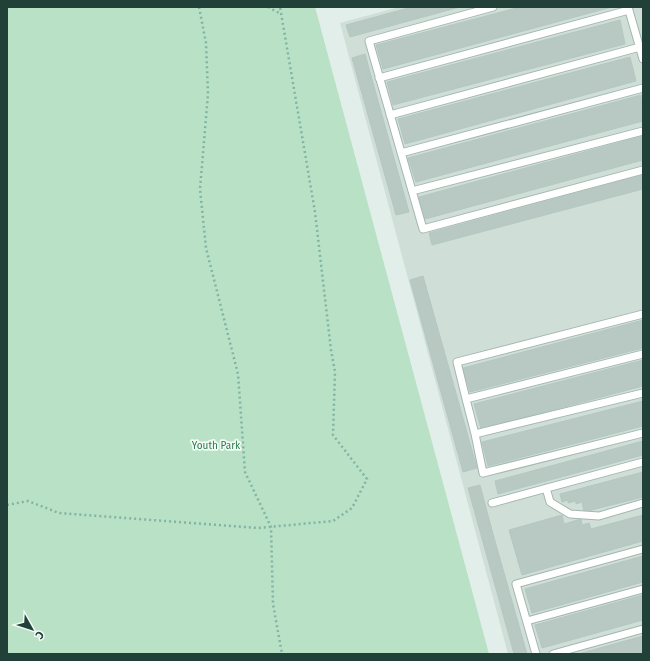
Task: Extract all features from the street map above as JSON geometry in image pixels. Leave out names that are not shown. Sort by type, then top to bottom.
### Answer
[{"type":"lane","points":[[493,7],[369,41],[423,229],[643,170]]},
{"type":"lane","points":[[379,78],[629,8],[643,58]]},
{"type":"lane","points":[[390,115],[640,48]]},
{"type":"lane","points":[[401,153],[643,88]]},
{"type":"lane","points":[[412,191],[643,132]]},
{"type":"lane","points":[[643,314],[457,362],[483,473],[643,433]]},
{"type":"lane","points":[[466,399],[643,354]]},
{"type":"lane","points":[[475,434],[643,393]]},
{"type":"lane","points":[[492,503],[643,462]]},
{"type":"lane","points":[[546,488],[550,502],[570,514],[598,516],[643,503]]},
{"type":"lane","points":[[536,654],[516,584],[643,549]]},
{"type":"lane","points":[[527,621],[643,589]]},
{"type":"lane","points":[[553,654],[643,629]]},
{"type":"path","points":[[199,7],[206,43],[208,94],[200,189],[206,248],[238,374],[245,472],[271,527],[273,604],[282,654]]},
{"type":"path","points":[[268,7],[281,14]]},
{"type":"path","points":[[7,505],[28,501],[59,513],[258,528],[333,521],[352,508],[368,479],[333,435],[335,372],[331,350],[315,212],[280,7]]},
{"type":"shaded area","points":[[399,7],[643,7],[643,654],[508,654],[340,23]]},
{"type":"green space","name":"Youth Park","points":[[7,7],[315,7],[489,654],[7,654]]},
{"type":"building","points":[[412,7],[460,7],[350,37],[346,25]]},
{"type":"building","points":[[520,7],[612,7],[383,69],[376,45]]},
{"type":"building","points":[[620,20],[625,44],[393,105],[387,82]]},
{"type":"building","points":[[365,54],[409,212],[396,215],[352,58]]},
{"type":"building","points":[[630,57],[636,81],[405,144],[398,119]]},
{"type":"building","points":[[641,95],[643,121],[416,182],[408,158]]},
{"type":"building","points":[[643,136],[643,160],[425,219],[419,197]]},
{"type":"building","points":[[643,175],[643,189],[432,245],[429,233]]},
{"type":"building","points":[[423,276],[477,468],[463,472],[410,280]]},
{"type":"building","points":[[643,320],[643,348],[470,392],[463,368]]},
{"type":"building","points":[[643,360],[643,386],[481,429],[474,404]]},
{"type":"building","points":[[643,401],[643,426],[488,466],[482,442]]},
{"type":"building","points":[[643,441],[643,455],[498,494],[495,481]]},
{"type":"building","points":[[643,472],[643,497],[584,512],[582,502],[576,504],[576,501],[568,503],[568,500],[562,502],[560,494]]},
{"type":"building","points":[[480,485],[527,654],[514,654],[468,488]]},
{"type":"building","points":[[562,515],[564,524],[581,519],[582,525],[589,523],[591,529],[643,515],[643,541],[522,575],[509,530]]},
{"type":"building","points":[[643,556],[643,582],[532,613],[525,589]]},
{"type":"building","points":[[643,595],[643,620],[542,648],[535,625]]},
{"type":"building","points":[[643,636],[643,654],[578,654]]}]
